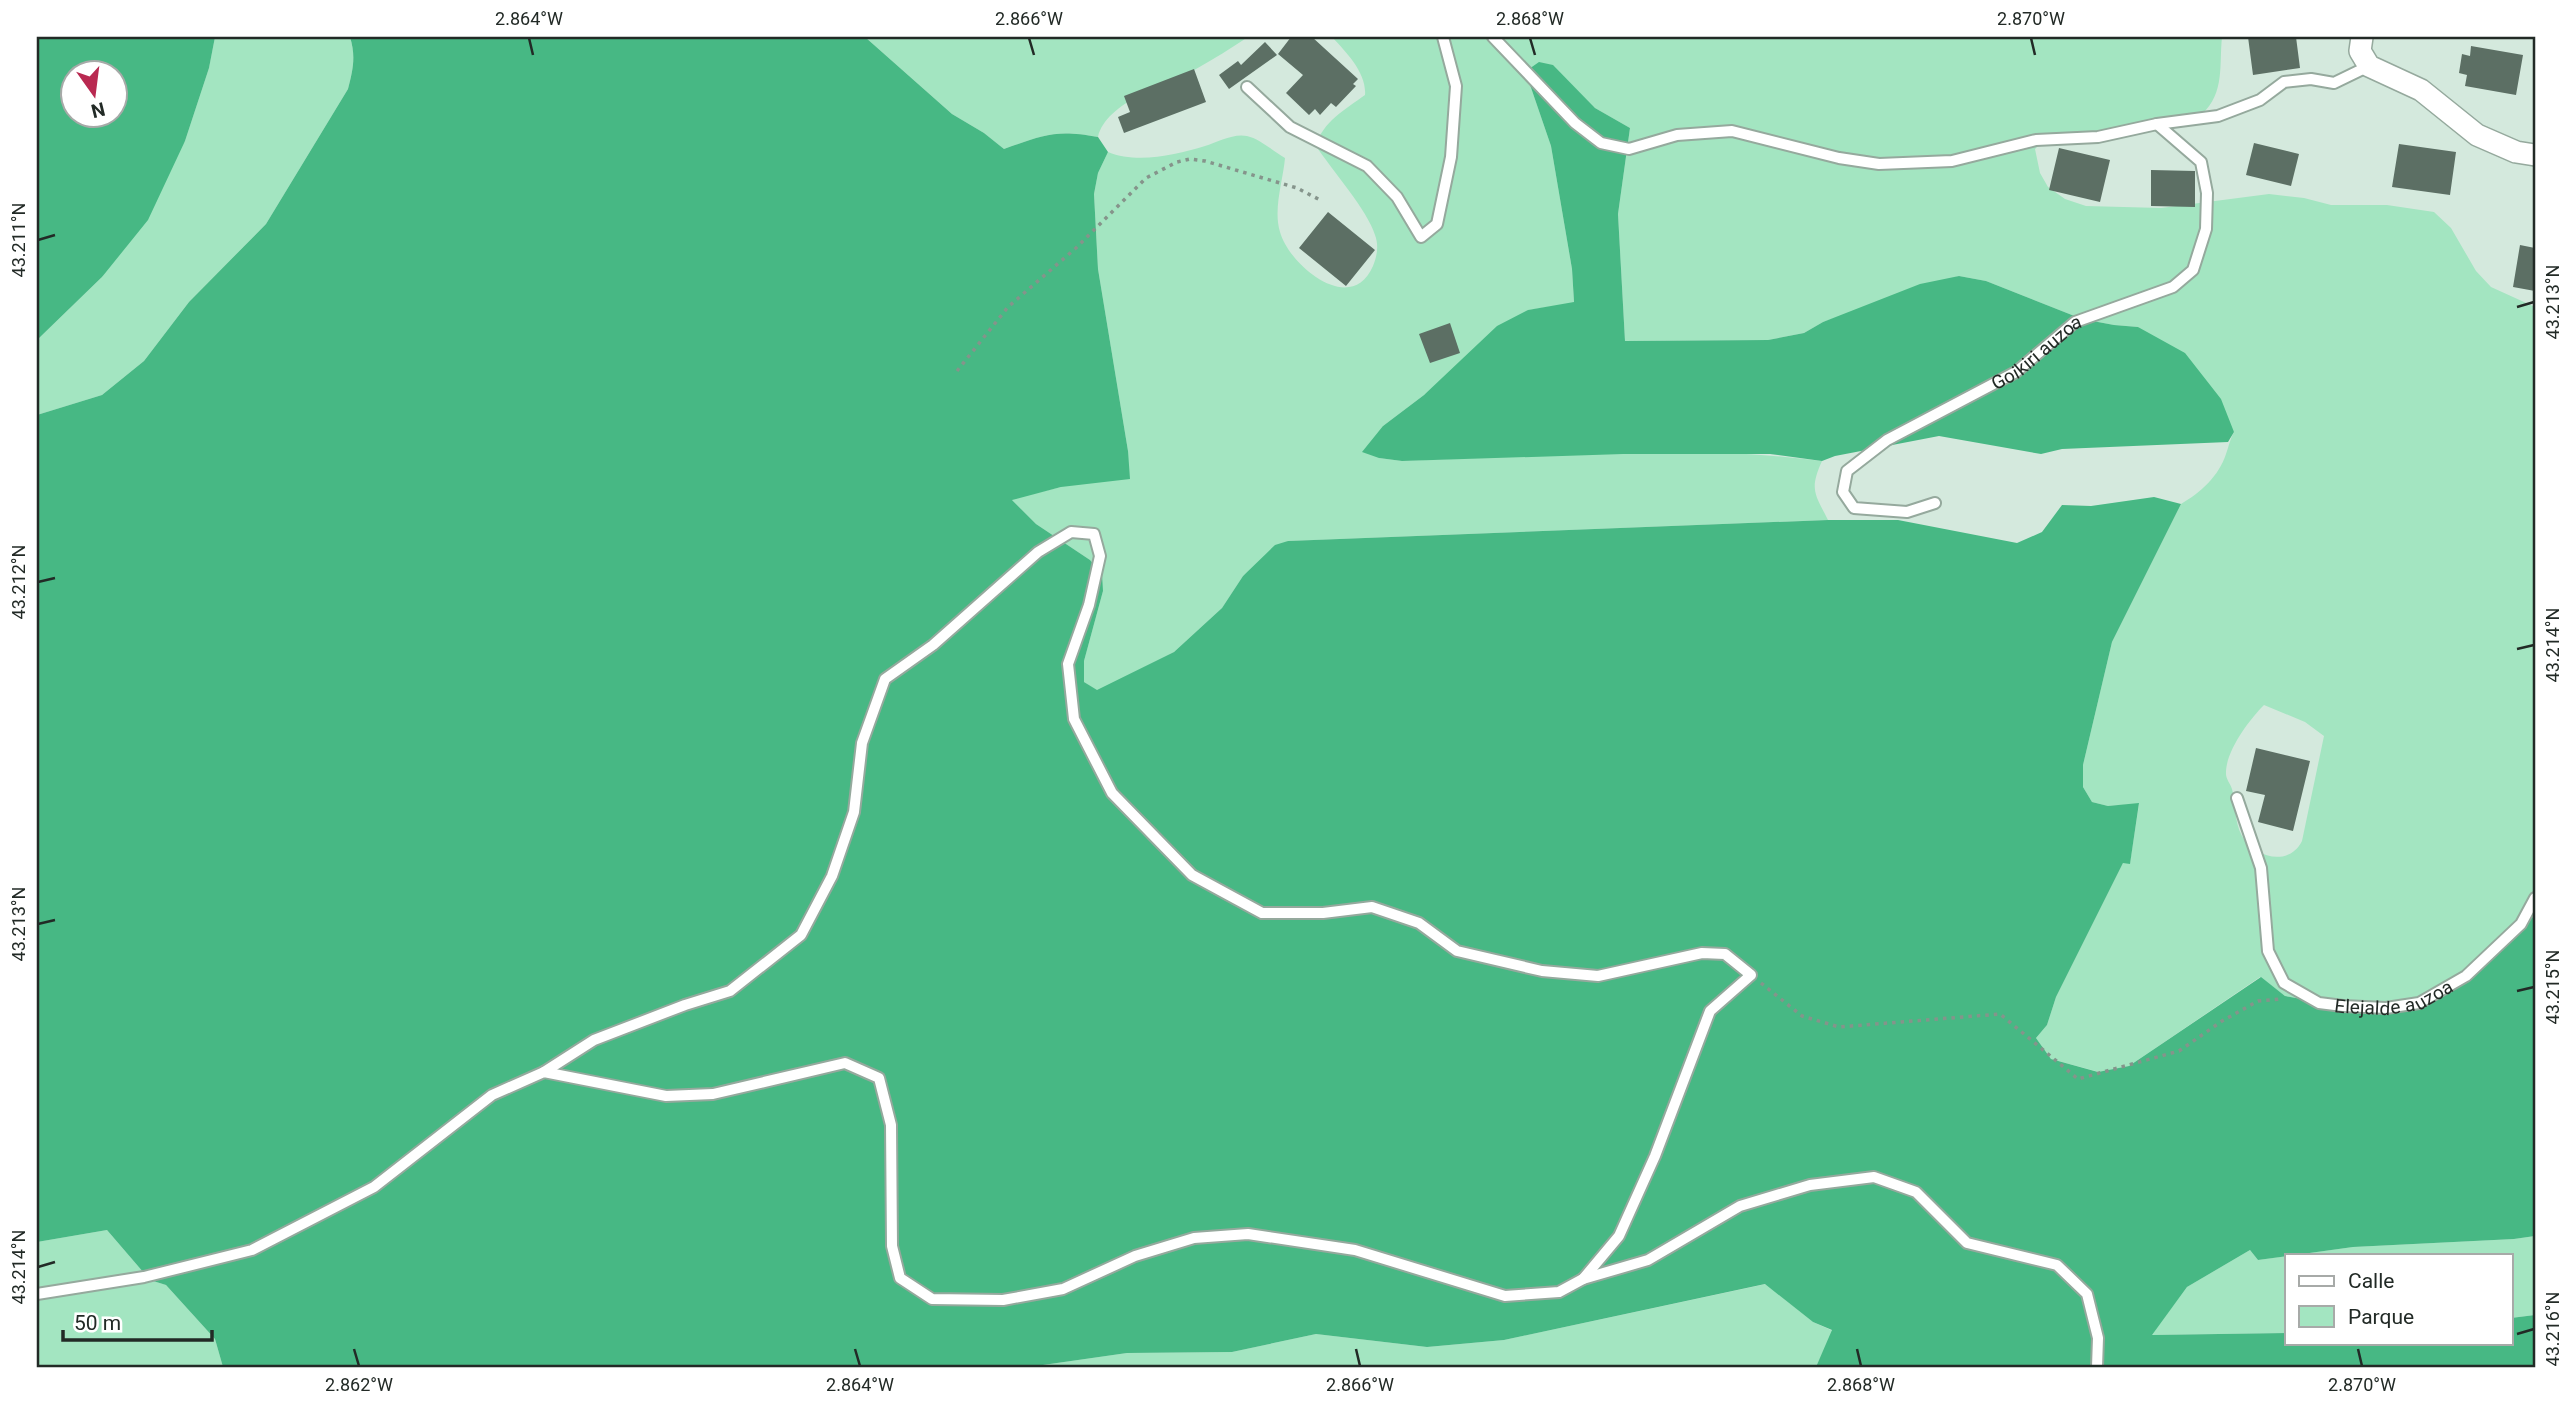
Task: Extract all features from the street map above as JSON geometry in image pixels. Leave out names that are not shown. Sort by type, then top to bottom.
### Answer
[{"type":"street","points":[[2362,37],[2360,51],[2369,66],[2420,90],[2477,135],[2516,152],[2535,155]]},
{"type":"lane","points":[[1247,87],[1290,127],[1367,166],[1396,197],[1421,237],[1437,225],[1451,157],[1456,86],[1443,37]]},
{"type":"lane","points":[[1493,37],[1575,123],[1601,143],[1629,149],[1677,135],[1731,131],[1839,158],[1879,164],[1952,161],[2036,140],[2098,137],[2157,124],[2218,116],[2260,100],[2284,82],[2311,79],[2334,83],[2369,66]]},
{"type":"lane","name":"Goikiri auzoa","points":[[1935,503],[1908,512],[1854,508],[1843,492],[1847,471],[1886,440],[2016,372],[2075,323],[2173,288],[2193,270],[2206,229],[2207,193],[2201,162],[2157,124]]},
{"type":"lane","points":[[37,1294],[145,1277],[252,1250],[374,1187],[492,1095],[544,1072],[594,1040],[730,991],[801,936],[832,876],[854,812],[862,743],[885,679],[933,645],[1038,552],[1071,532],[1094,534],[1100,556],[1088,605],[1068,664],[1074,719],[1112,793],[1192,875],[1262,913],[1323,913],[1372,906],[1419,923],[1457,951],[1542,971],[1598,976],[1702,953],[1725,954],[1751,975],[1710,1011],[1655,1156],[1619,1236],[1583,1279]]},
{"type":"lane","name":"Elejalde auzoa","points":[[2237,798],[2261,868],[2268,951],[2284,983],[2319,1003],[2386,1008],[2419,1003],[2466,976],[2521,924],[2535,898]]},
{"type":"lane","points":[[544,1072],[666,1096],[713,1094],[845,1063],[879,1079],[891,1125],[892,1246],[900,1278],[932,1299],[1003,1300],[1063,1289],[1135,1256],[1194,1238],[1248,1234],[1355,1250],[1505,1296],[1559,1292],[1583,1279],[1648,1260],[1740,1206],[1810,1185],[1874,1177],[1916,1192],[1967,1243],[2057,1265],[2087,1294],[2098,1338],[2097,1367]]},
{"type":"path","points":[[957,371],[1008,307],[1076,248],[1146,178],[1165,166],[1190,159],[1205,161],[1297,188],[1322,201]]},
{"type":"path","points":[[1751,975],[1801,1016],[1839,1027],[2000,1014],[2078,1079],[2179,1051],[2222,1021],[2258,1001],[2282,999],[2319,1003]]},
{"type":"green space","points":[[37,37],[215,37],[209,68],[185,141],[148,220],[102,277],[37,340]]},
{"type":"green space","points":[[215,37],[350,37],[353,63],[348,89],[266,224],[189,302],[144,361],[102,395],[37,415],[37,340],[102,277],[185,141],[209,68]]},
{"type":"green space","points":[[350,37],[865,37],[952,114],[984,133],[1004,149],[1050,135],[1098,137],[1108,152],[1098,173],[1094,194],[1098,269],[1128,451],[1130,479],[1061,487],[1012,500],[1036,524],[1090,560],[1102,575],[1103,591],[1084,661],[1084,682],[1097,690],[1174,652],[1222,608],[1243,576],[1275,545],[1288,541],[1828,520],[1898,520],[2017,543],[2042,532],[2062,505],[2091,506],[2154,497],[2181,504],[2112,642],[2083,765],[2083,787],[2092,802],[2108,806],[2139,803],[2130,864],[2123,863],[2056,997],[2047,1025],[2036,1038],[2051,1059],[2098,1072],[2129,1066],[2261,977],[2285,996],[2330,1004],[2363,1007],[2431,995],[2451,987],[2525,912],[2535,919],[2535,1236],[2353,1247],[2285,1254],[2285,1256],[2258,1260],[2250,1250],[2187,1287],[2152,1335],[2285,1333],[2285,1344],[2512,1344],[2512,1318],[2535,1315],[2535,1367],[1816,1367],[1832,1330],[1813,1322],[1765,1284],[1504,1340],[1427,1347],[1316,1334],[1232,1352],[1127,1353],[1029,1367],[223,1367],[215,1339],[166,1285],[150,1280],[107,1230],[37,1242],[37,415],[102,395],[144,361],[189,302],[266,224],[348,89],[353,50]]},
{"type":"green space","points":[[865,37],[1248,37],[1196,69],[1125,104],[1103,125],[1098,137],[1050,135],[1004,149],[984,133],[952,114]]},
{"type":"green space","points":[[1332,37],[2222,37],[2218,88],[2202,114],[2040,144],[2035,149],[2040,173],[2048,187],[2065,199],[2086,206],[2161,208],[2269,194],[2304,198],[2331,205],[2387,205],[2434,212],[2451,228],[2476,271],[2491,287],[2535,307],[2535,919],[2525,912],[2451,987],[2431,995],[2363,1007],[2330,1004],[2285,996],[2260,977],[2129,1066],[2099,1072],[2051,1059],[2036,1038],[2047,1025],[2056,997],[2123,863],[2130,863],[2139,804],[2108,806],[2092,802],[2083,787],[2083,765],[2112,642],[2181,504],[2214,477],[2223,462],[2234,432],[2138,327],[2082,319],[1986,281],[1959,276],[1823,322],[1804,333],[1768,340],[1625,341],[1618,214],[1630,128],[1595,108],[1552,65],[1527,76],[1551,146],[1572,269],[1574,303],[1529,310],[1383,426],[1379,458],[1402,461],[1665,452],[1822,461],[1815,492],[1828,520],[1288,541],[1243,576],[1222,608],[1174,652],[1097,691],[1084,682],[1084,661],[1103,591],[1090,560],[1036,524],[1011,499],[1061,487],[1128,451],[1098,269],[1094,194],[1098,173],[1108,152],[1119,156],[1144,158],[1169,155],[1242,135],[1262,142],[1285,158],[1278,223],[1286,245],[1295,258],[1308,271],[1336,286],[1350,287],[1363,281],[1376,258],[1375,235],[1357,203],[1316,146],[1329,123],[1365,95],[1359,71]],"holes":[[[2264,705],[2305,722],[2324,736],[2302,841],[2296,849],[2281,857],[2263,854],[2248,844],[2239,831],[2232,789],[2226,776],[2229,756],[2245,728]]]},
{"type":"green space","points":[[1539,62],[1553,65],[1595,108],[1630,128],[1618,214],[1625,341],[1768,340],[1804,333],[1823,322],[1920,284],[1959,276],[1986,281],[2082,319],[2138,327],[2185,353],[2221,399],[2234,432],[2228,442],[2062,449],[2041,454],[1939,436],[1835,456],[1822,461],[1770,454],[1623,454],[1402,461],[1379,458],[1362,452],[1383,426],[1424,395],[1497,326],[1528,310],[1574,302],[1572,269],[1551,146],[1527,76],[1529,69]]},
{"type":"green space","points":[[107,1230],[150,1280],[166,1285],[215,1339],[223,1367],[37,1367],[37,1242]]},
{"type":"green space","points":[[2535,1236],[2535,1315],[2512,1318],[2512,1254],[2302,1254],[2353,1247]]},
{"type":"green space","points":[[2250,1250],[2258,1260],[2285,1256],[2285,1333],[2151,1335],[2187,1287]]},
{"type":"green space","points":[[1766,1284],[1813,1322],[1833,1331],[1816,1367],[1029,1367],[1127,1353],[1232,1352],[1316,1334],[1427,1347],[1504,1340]]},
{"type":"building","points":[[1291,37],[1312,37],[1358,79],[1353,84],[1356,86],[1336,107],[1331,103],[1320,115],[1315,109],[1309,115],[1286,93],[1303,75],[1278,54]]},
{"type":"building","points":[[2248,37],[2296,37],[2300,68],[2253,75]]},
{"type":"building","points":[[1265,42],[1277,55],[1229,89],[1219,75],[1238,61],[1241,65]]},
{"type":"building","points":[[2471,46],[2523,55],[2516,95],[2465,86],[2467,75],[2459,73],[2462,54],[2470,56]]},
{"type":"building","points":[[1194,69],[1206,102],[1124,133],[1118,117],[1130,112],[1124,96]]},
{"type":"building","points":[[2254,143],[2299,154],[2291,186],[2246,175]]},
{"type":"building","points":[[2399,144],[2456,152],[2450,195],[2392,187]]},
{"type":"building","points":[[2059,148],[2110,160],[2100,202],[2049,190]]},
{"type":"building","points":[[2151,170],[2195,171],[2195,207],[2151,206]]},
{"type":"building","points":[[1328,212],[1375,250],[1346,286],[1299,248]]},
{"type":"building","points":[[2520,245],[2535,248],[2535,291],[2513,287]]},
{"type":"building","points":[[1450,323],[1460,353],[1430,363],[1419,334]]},
{"type":"building","points":[[2256,748],[2310,761],[2293,831],[2258,822],[2265,795],[2246,791]]}]
